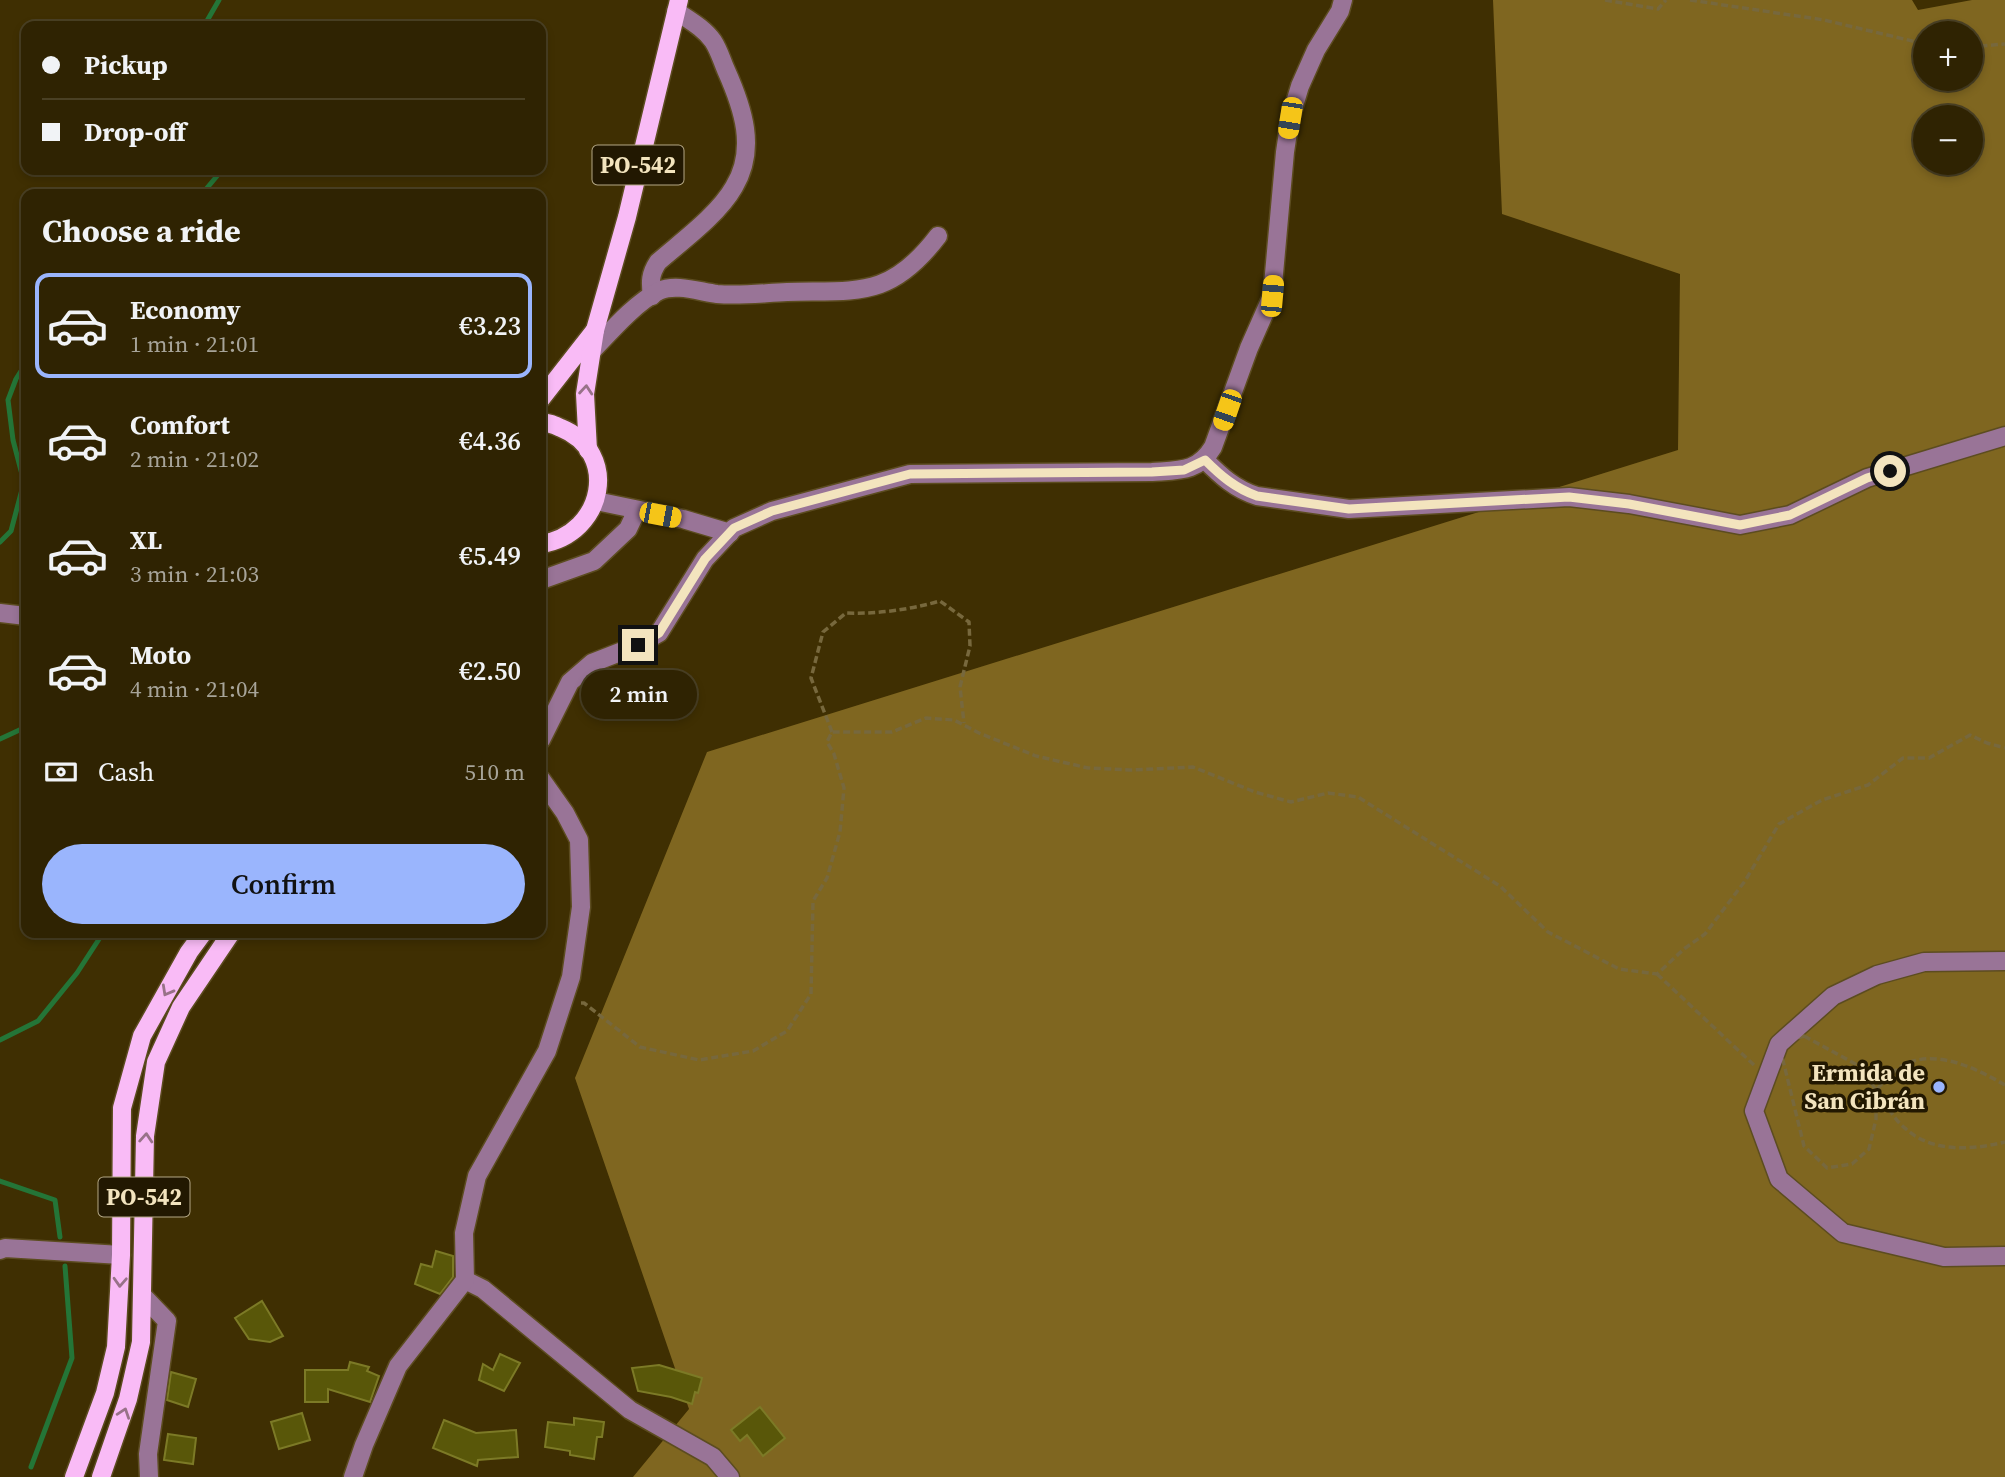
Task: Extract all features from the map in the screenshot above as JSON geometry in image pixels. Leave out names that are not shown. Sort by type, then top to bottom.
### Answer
[{"type":"main road","name":"PO-542","points":[[596,501],[597,475],[588,450],[585,394],[594,330],[627,217],[678,5]]},
{"type":"main road","name":"PO-542","points":[[546,392],[594,330]]},
{"type":"main road","points":[[546,422],[571,432],[588,450]]},
{"type":"main road","points":[[546,543],[568,536],[580,527],[596,501]]},
{"type":"main road","name":"PO-542","points":[[74,1477],[105,1392],[116,1347],[121,1255],[122,1108],[142,1036],[188,953],[199,938]]},
{"type":"main road","name":"PO-542","points":[[101,1477],[128,1399],[141,1342],[145,1136],[156,1062],[181,1007],[228,938]]},
{"type":"street","points":[[546,730],[570,682],[592,663],[638,645],[659,633],[705,559],[734,528],[772,511],[910,474],[1152,472],[1184,470],[1205,460],[1213,447],[1249,348],[1272,296],[1290,118],[1311,62],[1340,11],[1343,0]]},
{"type":"street","points":[[652,296],[650,280],[658,262],[711,214],[733,189],[745,164],[747,141],[743,116],[713,41],[678,5]]},
{"type":"street","points":[[592,351],[652,296],[670,288],[743,296],[867,289],[888,282],[914,265],[938,236]]},
{"type":"street","points":[[1205,460],[1226,481],[1257,496],[1349,509],[1569,497],[1629,504],[1740,525],[1790,515],[1867,478],[2005,436]]},
{"type":"street","points":[[596,501],[683,519],[730,533]]},
{"type":"street","points":[[546,578],[594,561],[628,529],[637,510]]},
{"type":"street","points":[[0,613],[21,615]]},
{"type":"street","points":[[353,1477],[398,1366],[465,1280],[464,1233],[477,1176],[547,1051],[571,976],[581,907],[579,840],[565,813],[546,786]]},
{"type":"street","points":[[2005,961],[1924,962],[1877,975],[1833,996],[1779,1044],[1754,1111],[1779,1178],[1843,1233],[1944,1257],[2005,1256]]},
{"type":"street","points":[[0,1250],[5,1248],[121,1255]]},
{"type":"street","points":[[465,1280],[483,1289],[630,1410],[713,1457],[730,1477]]},
{"type":"street","points":[[143,1296],[167,1321],[148,1454],[149,1477]]},
{"type":"path","points":[[1605,0],[1658,9],[1666,0]]},
{"type":"path","points":[[1690,0],[1824,20],[1913,41]]},
{"type":"path","points":[[1983,46],[2005,44]]},
{"type":"path","points":[[562,1003],[584,1003],[640,1047],[699,1060],[753,1051],[787,1031],[811,994],[813,901],[827,878],[840,832],[844,788],[834,754],[827,742],[832,732],[811,678],[823,632],[846,614],[911,609],[940,601],[969,622],[970,646],[960,687],[964,723]]},
{"type":"path","points":[[832,732],[892,732],[926,718],[954,720],[1036,756],[1087,768],[1130,770],[1193,767],[1291,803],[1328,793],[1357,797],[1500,886],[1548,932],[1619,969],[1657,974],[1766,1078]]},
{"type":"path","points":[[1657,974],[1705,934],[1745,881],[1779,824],[1822,800],[1868,785],[1903,758],[1929,758],[1970,735],[2005,748]]},
{"type":"path","points":[[2005,1085],[1982,1072],[1938,1058],[1905,1064],[1876,1090],[1876,1119],[1869,1149],[1852,1164],[1827,1168],[1804,1146],[1779,1044],[1804,1037],[1861,1067],[1876,1090],[1905,1129],[1935,1146],[1979,1149],[2005,1142]]},
{"type":"shaded area","points":[[1493,0],[1912,0],[1918,10],[1972,0],[2005,0],[2005,1477],[633,1477],[689,1409],[575,1078],[707,752],[1678,450],[1680,274],[1502,214]]},
{"type":"building","points":[[436,1251],[453,1256],[453,1277],[440,1294],[415,1284],[421,1264],[432,1267]]},
{"type":"building","points":[[262,1301],[283,1336],[270,1342],[249,1339],[235,1318]]},
{"type":"building","points":[[500,1354],[520,1363],[504,1391],[479,1380],[483,1364],[493,1370]]},
{"type":"building","points":[[350,1362],[369,1367],[367,1371],[379,1376],[370,1402],[328,1389],[328,1402],[305,1402],[305,1370],[348,1370]]},
{"type":"building","points":[[659,1365],[702,1378],[692,1404],[638,1391],[632,1368]]},
{"type":"building","points":[[171,1372],[196,1379],[188,1407],[167,1400]]},
{"type":"building","points":[[760,1407],[785,1438],[763,1456],[747,1435],[740,1441],[731,1430]]},
{"type":"building","points":[[302,1413],[310,1440],[279,1449],[271,1422]]},
{"type":"building","points":[[574,1418],[604,1422],[602,1437],[597,1437],[594,1459],[545,1447],[548,1422],[574,1425]]},
{"type":"building","points":[[444,1420],[476,1433],[516,1430],[518,1457],[478,1460],[477,1466],[433,1448]]},
{"type":"building","points":[[168,1434],[196,1438],[193,1464],[164,1460]]},
{"type":"waterway","points":[[207,21],[219,0]]},
{"type":"waterway","points":[[206,189],[218,175]]},
{"type":"waterway","points":[[21,371],[8,400],[13,440],[21,471]]},
{"type":"waterway","points":[[0,542],[11,531],[21,493]]},
{"type":"waterway","points":[[0,739],[21,729]]},
{"type":"waterway","points":[[0,1040],[38,1021],[77,973],[100,938]]},
{"type":"waterway","points":[[0,1181],[55,1200],[60,1237]]},
{"type":"waterway","points":[[31,1467],[72,1358],[65,1266]]},
{"type":"place","name":"Ermida de San Cibrán","points":[[1939,1087]]},
{"type":"route","points":[[638,645],[659,633],[705,559],[734,528],[772,511],[910,474],[1152,472],[1184,470],[1205,460],[1226,481],[1257,496],[1349,509],[1569,497],[1629,504],[1740,525],[1790,515],[1867,478],[1890,471]]}]
